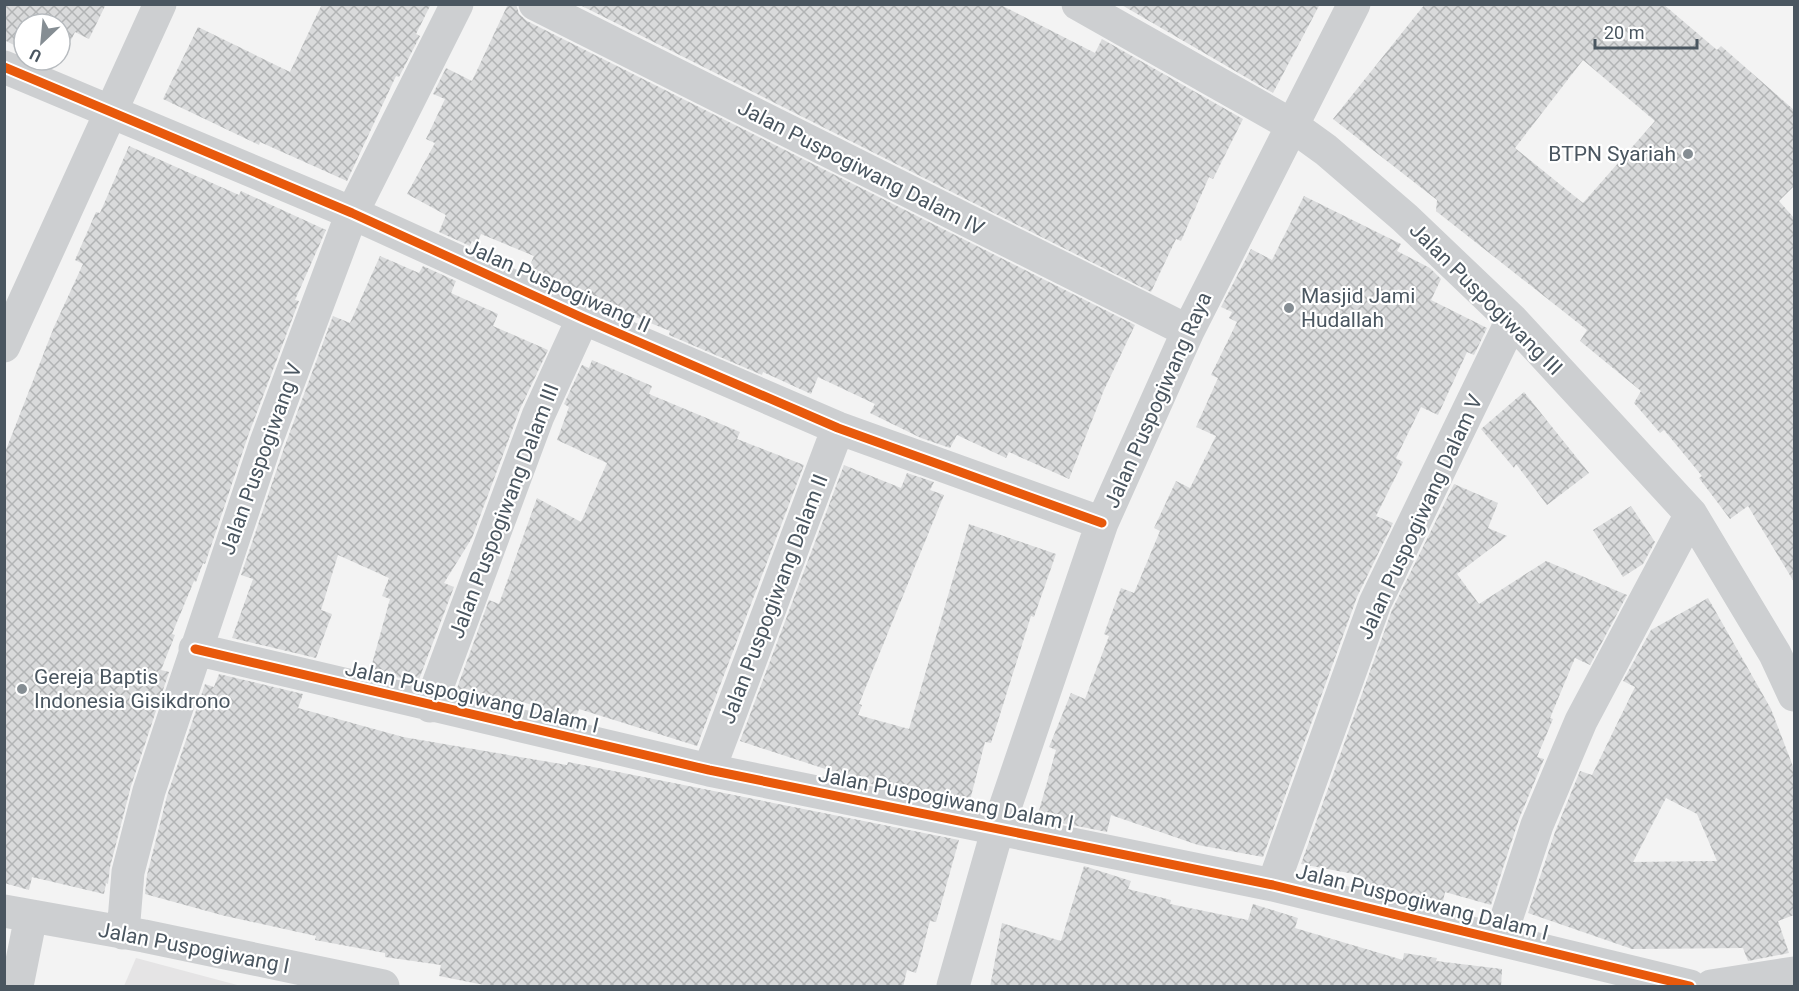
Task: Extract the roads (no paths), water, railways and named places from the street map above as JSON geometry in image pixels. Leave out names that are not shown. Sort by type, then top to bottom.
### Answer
[{"type":"street","points":[[4,346],[160,4]]},
{"type":"street","name":"Jalan Puspogiwang V","points":[[123,933],[128,872],[149,791],[266,442],[352,213],[457,4]]},
{"type":"street","name":"Jalan Puspogiwang Dalam IV","points":[[535,4],[1188,331]]},
{"type":"street","name":"Jalan Puspogiwang III","points":[[1078,4],[1290,124],[1326,150],[1405,218],[1512,320],[1691,514],[1775,654],[1794,695]]},
{"type":"street","name":"Jalan Puspogiwang Raya","points":[[953,987],[998,828],[1102,523],[1188,331],[1290,124],[1354,4]]},
{"type":"street","name":"Jalan Puspogiwang II","points":[[4,67],[352,213],[583,318],[838,428],[1102,523]]},
{"type":"street","name":"Jalan Puspogiwang Dalam III","points":[[430,706],[538,416],[583,318]]},
{"type":"street","name":"Jalan Puspogiwang Dalam V","points":[[1273,885],[1375,603],[1512,320]]},
{"type":"street","name":"Jalan Puspogiwang Dalam II","points":[[709,770],[838,428]]},
{"type":"street","points":[[1500,938],[1537,825],[1581,721],[1691,514]]},
{"type":"street","name":"Jalan Puspogiwang Dalam I","points":[[195,649],[709,770],[1273,885],[1500,938],[1690,987]]},
{"type":"street","points":[[17,987],[18,914]]},
{"type":"street","name":"Jalan Puspogiwang I","points":[[18,914],[123,933],[383,987]]},
{"type":"street","points":[[1711,987],[1794,973]]},
{"type":"place","name":"BTPN Syariah","points":[[1688,154]]},
{"type":"place","name":"Masjid Jami Hudallah","points":[[1289,308]]},
{"type":"place","name":"Gereja Baptis Indonesia Gisikdrono","points":[[22,689]]}]
